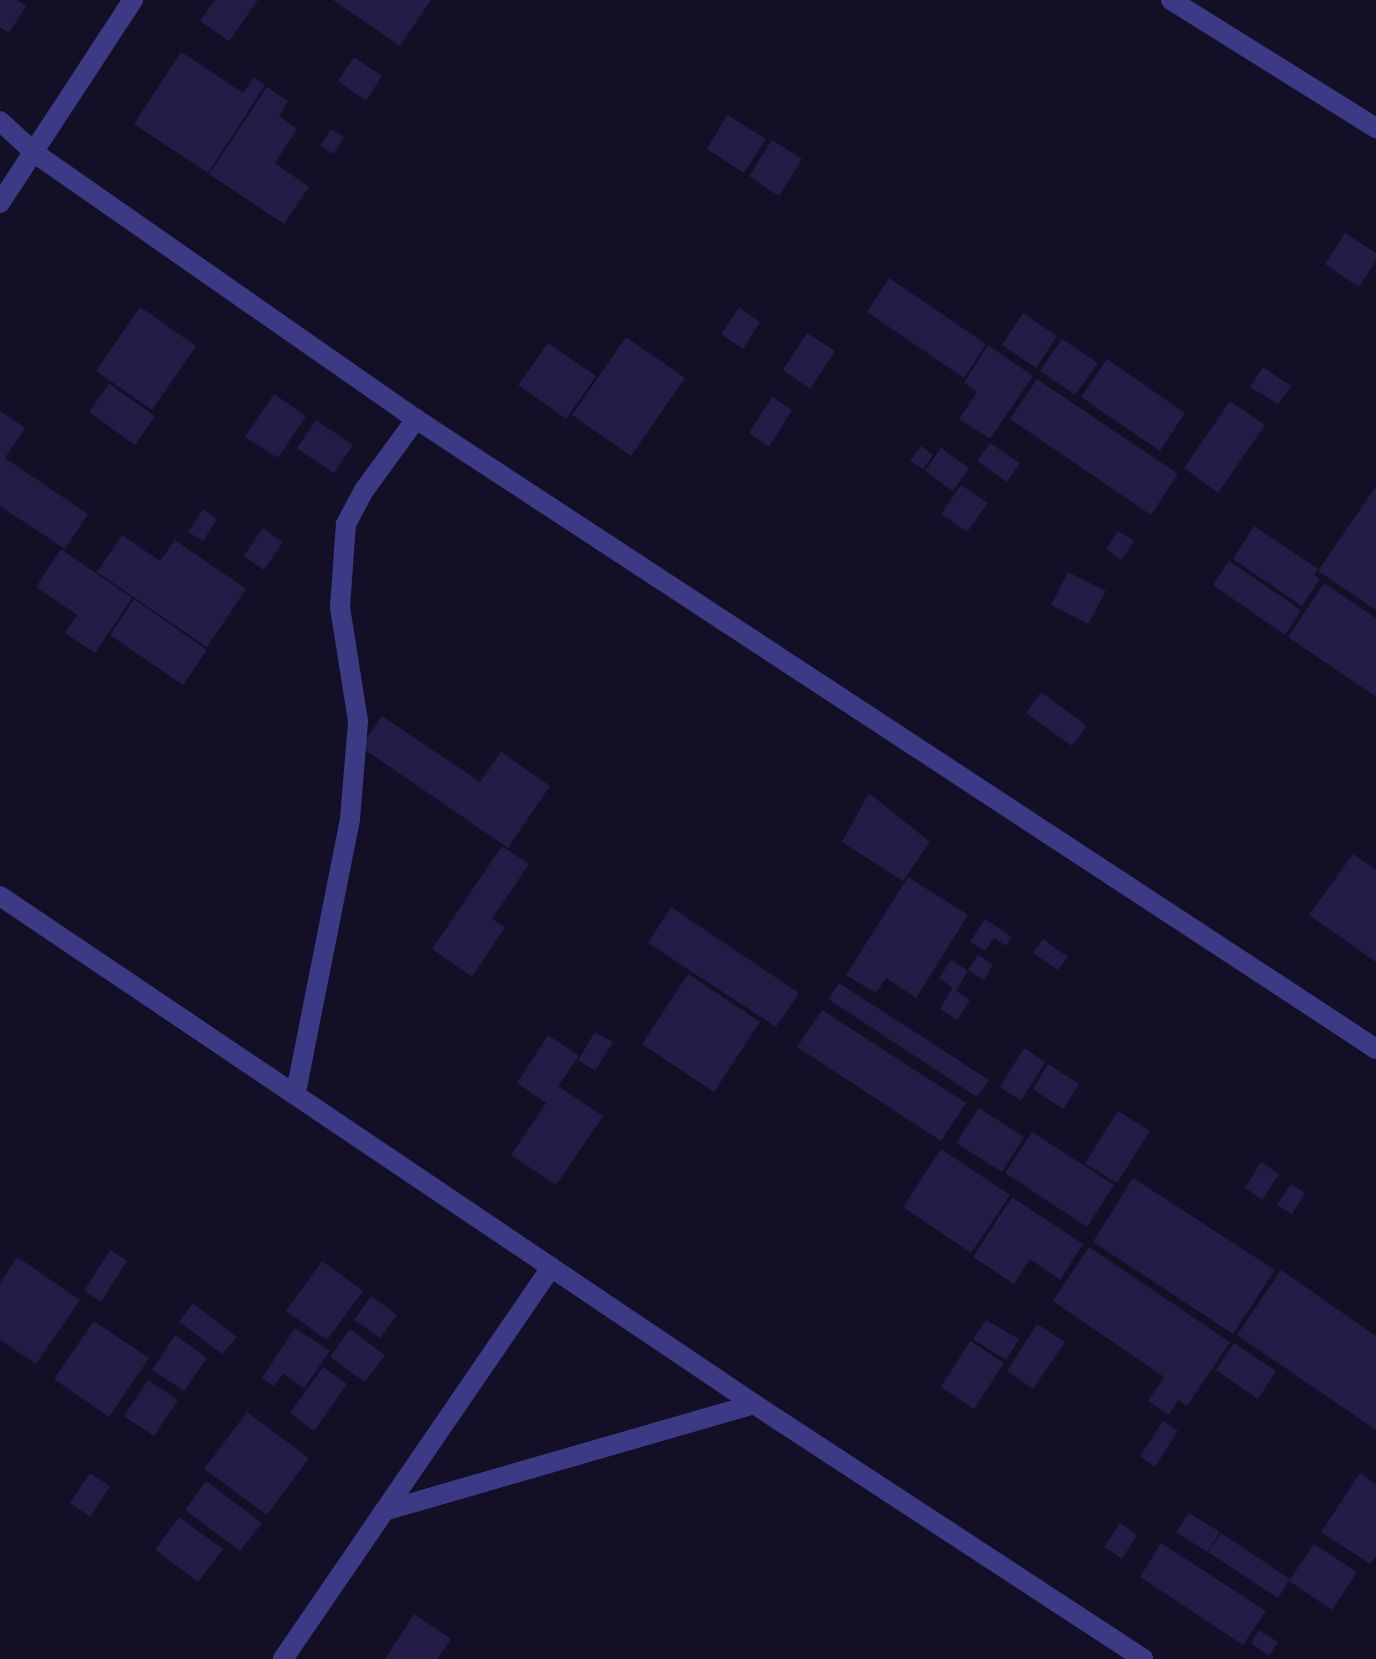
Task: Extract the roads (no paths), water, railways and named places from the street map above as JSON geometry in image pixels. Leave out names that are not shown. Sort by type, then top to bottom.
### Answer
[{"type":"street","points":[[0,203],[36,154],[133,0]]},
{"type":"street","points":[[1171,0],[1376,128]]},
{"type":"street","points":[[0,121],[36,154],[416,419],[1376,1049]]},
{"type":"street","points":[[296,1092],[350,819],[358,721],[340,607],[346,524],[365,489],[416,419]]},
{"type":"street","points":[[0,896],[296,1092],[754,1404],[1143,1659]]},
{"type":"street","points":[[283,1659],[551,1267]]},
{"type":"street","points":[[384,1511],[754,1404]]}]
